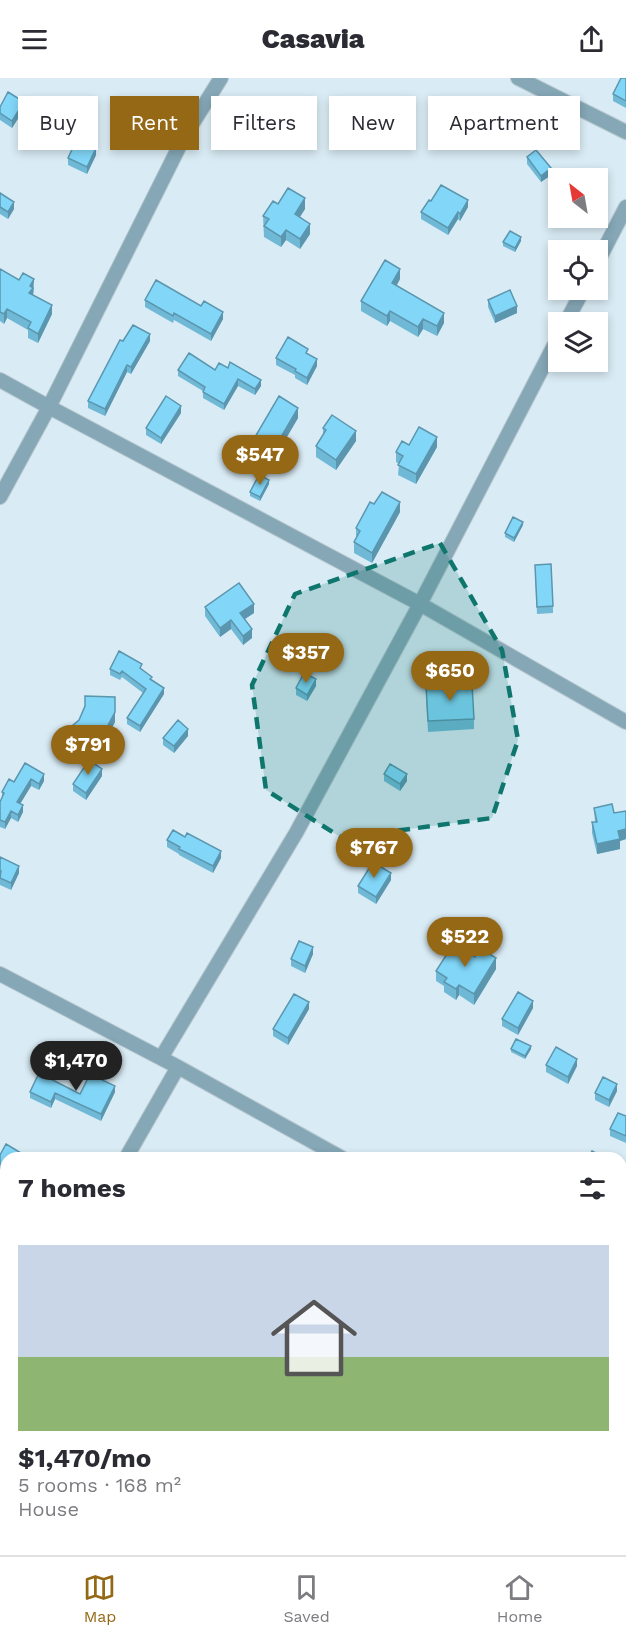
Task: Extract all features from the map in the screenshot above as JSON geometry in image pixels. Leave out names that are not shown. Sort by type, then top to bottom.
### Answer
[{"type":"street","points":[[0,497],[49,407],[184,137],[221,78]]},
{"type":"street","points":[[518,78],[626,132]]},
{"type":"street","points":[[608,242],[626,207]]},
{"type":"street","points":[[161,1058],[296,833],[420,604],[548,357]]},
{"type":"street","points":[[0,380],[420,604],[626,722]]},
{"type":"street","points":[[0,974],[178,1067],[331,1152]]},
{"type":"street","points":[[129,1152],[178,1067]]},
{"type":"highlighted area","points":[[440,543],[502,650],[518,740],[492,818],[342,838],[266,790],[252,685],[295,594]]},
{"type":"building","points":[[621,78],[626,78],[626,101],[613,94]]},
{"type":"building","points":[[8,92],[18,98],[18,112],[12,121],[0,113],[0,107]]},
{"type":"building","points":[[72,150],[95,150],[87,167],[68,158]]},
{"type":"building","points":[[536,150],[551,168],[548,168],[541,176],[527,157]]},
{"type":"building","points":[[441,185],[468,200],[448,228],[421,212]]},
{"type":"building","points":[[288,188],[305,198],[295,214],[310,224],[300,239],[286,230],[281,237],[264,226],[269,219],[263,216],[273,201],[278,204]]},
{"type":"building","points":[[0,193],[14,202],[8,212],[0,207]]},
{"type":"building","points":[[510,231],[521,237],[515,248],[503,242]]},
{"type":"building","points":[[385,260],[400,269],[392,283],[444,313],[437,326],[423,319],[418,327],[390,311],[387,316],[361,301]]},
{"type":"building","points":[[0,269],[19,280],[23,273],[34,279],[30,286],[33,288],[29,293],[52,305],[38,334],[28,328],[31,322],[7,309],[4,314],[0,312]]},
{"type":"building","points":[[156,280],[201,306],[204,301],[223,312],[211,334],[145,300]]},
{"type":"building","points":[[510,290],[517,306],[495,316],[488,300]]},
{"type":"building","points":[[133,325],[150,334],[131,367],[127,365],[105,409],[88,401],[120,340],[123,341]]},
{"type":"building","points":[[288,337],[308,349],[306,353],[317,359],[307,378],[276,358]]},
{"type":"building","points":[[189,353],[215,370],[219,363],[228,368],[230,362],[261,380],[255,389],[238,379],[224,404],[203,392],[205,387],[178,370]]},
{"type":"building","points":[[166,396],[181,406],[161,438],[146,428]]},
{"type":"building","points":[[279,396],[298,408],[274,449],[255,437]]},
{"type":"building","points":[[332,415],[356,431],[336,460],[316,446],[326,430],[323,428]]},
{"type":"building","points":[[419,427],[437,437],[416,474],[398,465],[403,456],[396,452],[402,441],[409,445]]},
{"type":"building","points":[[259,475],[269,480],[260,497],[250,492]]},
{"type":"building","points":[[382,492],[400,502],[372,553],[354,542],[360,531],[356,528],[370,502],[374,504]]},
{"type":"building","points":[[513,517],[523,522],[514,538],[505,533]]},
{"type":"building","points":[[551,564],[553,606],[537,607],[535,565]]},
{"type":"building","points":[[239,583],[254,604],[240,613],[252,629],[243,636],[231,620],[220,628],[205,607]]},
{"type":"building","points":[[314,648],[325,656],[317,667],[306,660]]},
{"type":"building","points":[[119,651],[142,664],[140,668],[152,677],[150,679],[164,688],[140,726],[127,718],[146,689],[122,671],[120,674],[110,669]]},
{"type":"building","points":[[304,673],[316,679],[307,695],[296,688]]},
{"type":"building","points":[[472,684],[474,719],[428,721],[426,686]]},
{"type":"building","points":[[85,696],[115,697],[115,712],[100,740],[84,749],[72,726],[79,720],[85,706]]},
{"type":"building","points":[[178,720],[188,729],[174,746],[163,738]]},
{"type":"building","points":[[89,760],[102,769],[86,793],[73,784]]},
{"type":"building","points":[[25,763],[44,774],[39,784],[31,779],[17,802],[23,805],[18,815],[11,811],[5,822],[0,820],[0,802],[4,793],[2,792],[9,779],[14,782]]},
{"type":"building","points":[[390,764],[407,774],[400,784],[384,774]]},
{"type":"building","points":[[612,804],[614,813],[626,811],[626,829],[618,831],[620,839],[597,844],[592,822],[597,822],[594,808]]},
{"type":"building","points":[[173,830],[185,837],[187,833],[221,851],[213,866],[179,849],[180,847],[167,840]]},
{"type":"building","points":[[0,857],[19,866],[11,883],[0,878]]},
{"type":"building","points":[[373,862],[391,873],[376,897],[358,886]]},
{"type":"building","points":[[299,941],[313,947],[305,966],[291,959]]},
{"type":"building","points":[[454,943],[475,957],[480,948],[496,958],[474,994],[459,985],[456,989],[444,982],[447,978],[436,971]]},
{"type":"building","points":[[518,992],[533,1001],[518,1028],[502,1019]]},
{"type":"building","points":[[294,994],[309,1002],[288,1038],[273,1029]]},
{"type":"building","points":[[516,1039],[531,1046],[525,1056],[511,1049]]},
{"type":"building","points":[[556,1047],[577,1059],[568,1077],[546,1065]]},
{"type":"building","points":[[39,1073],[80,1094],[90,1074],[115,1086],[101,1114],[55,1093],[51,1102],[30,1092]]},
{"type":"building","points":[[603,1077],[617,1084],[609,1100],[595,1093]]},
{"type":"building","points":[[618,1113],[626,1116],[626,1136],[610,1129]]},
{"type":"building","points":[[6,1144],[19,1152],[2,1152]]}]
